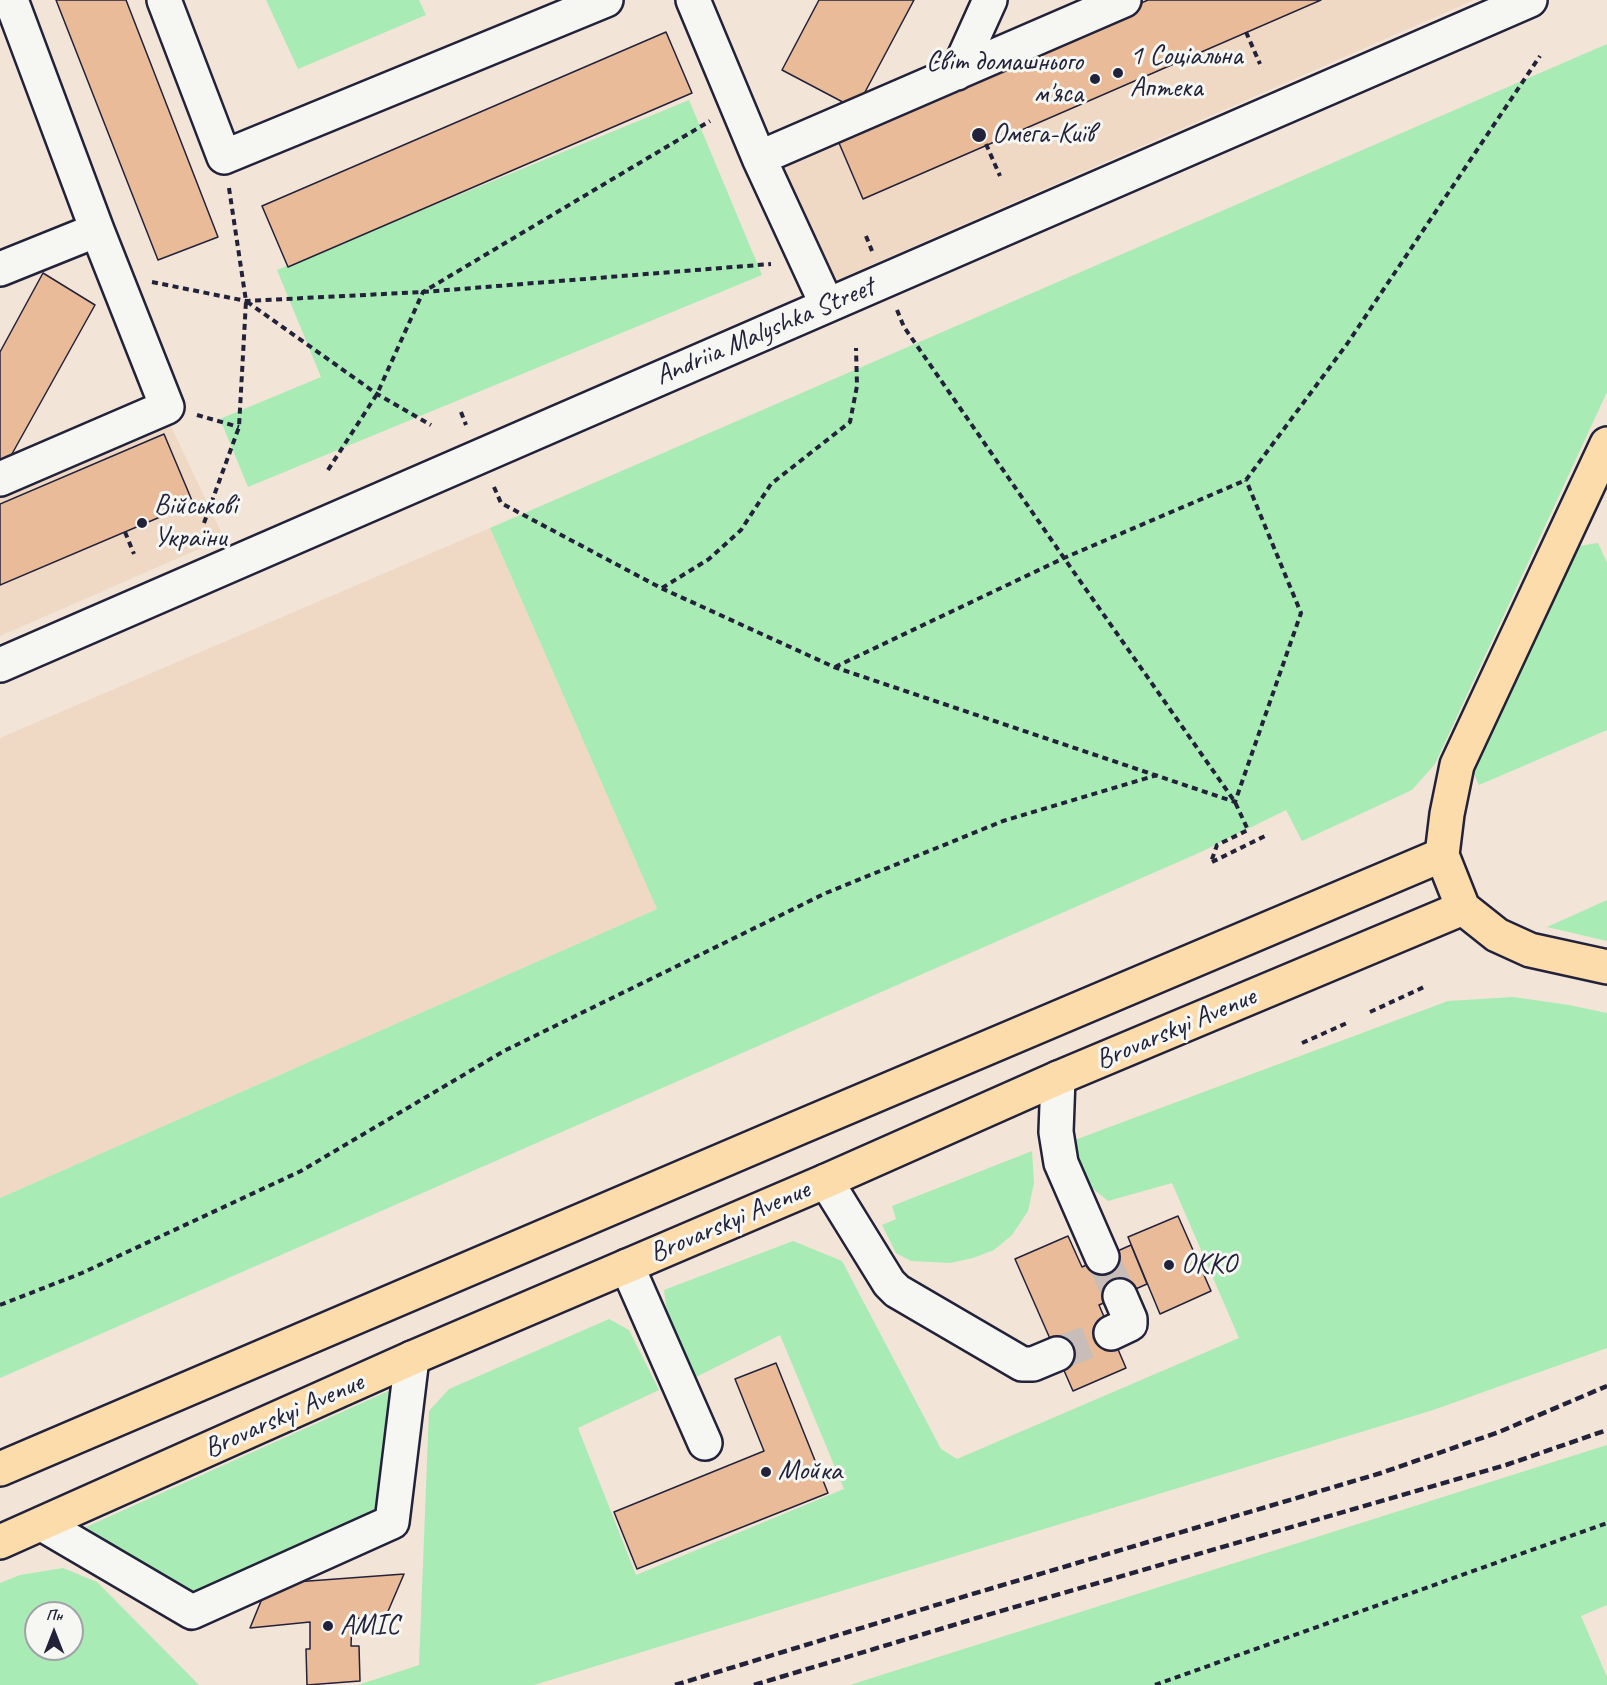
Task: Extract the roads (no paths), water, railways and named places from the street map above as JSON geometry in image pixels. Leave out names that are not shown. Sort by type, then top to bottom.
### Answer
[{"type":"main road","points":[[1607,444],[1457,765],[1447,814],[1442,855],[1463,908],[1497,935],[1530,950],[1607,967]]},
{"type":"main road","name":"Brovarskyi Avenue","points":[[0,1469],[1442,855]]},
{"type":"main road","name":"Brovarskyi Avenue","points":[[0,1542],[412,1358],[826,1181],[1058,1078],[1463,908]]},
{"type":"street","points":[[0,479],[167,407],[97,230],[11,0]]},
{"type":"street","points":[[164,0],[224,157],[606,0]]},
{"type":"street","points":[[693,0],[759,158],[827,305]]},
{"type":"street","points":[[957,73],[990,0]]},
{"type":"street","points":[[759,158],[1124,0]]},
{"type":"street","name":"Andriia Malyshka Street","points":[[0,665],[1530,0]]},
{"type":"street","points":[[0,269],[97,230]]},
{"type":"street","points":[[1058,1078],[1056,1132],[1060,1163],[1102,1257]]},
{"type":"street","points":[[826,1181],[889,1283],[897,1292],[1022,1364],[1033,1364],[1057,1354]]},
{"type":"street","points":[[627,1266],[705,1443]]},
{"type":"street","points":[[1111,1333],[1130,1323],[1120,1296]]},
{"type":"street","points":[[42,1524],[192,1612],[371,1532],[392,1522],[412,1358]]},
{"type":"tunnel","points":[[1102,1257],[1120,1296]]},
{"type":"tunnel","points":[[1057,1354],[1111,1333]]},
{"type":"railway","points":[[675,1685],[1381,1473],[1499,1432],[1607,1386]]},
{"type":"railway","points":[[754,1685],[1506,1465],[1607,1430]]},
{"type":"place","name":"1 Соціальна Аптека","points":[[1118,73]]},
{"type":"place","name":"Світ домашнього м'яса","points":[[1095,79]]},
{"type":"place","name":"Омега-Київ","points":[[979,135]]},
{"type":"place","name":"Військові України","points":[[142,523]]},
{"type":"place","name":"OKKO","points":[[1169,1265]]},
{"type":"place","name":"Мойка","points":[[766,1472]]},
{"type":"place","name":"AMIC","points":[[328,1626]]}]
